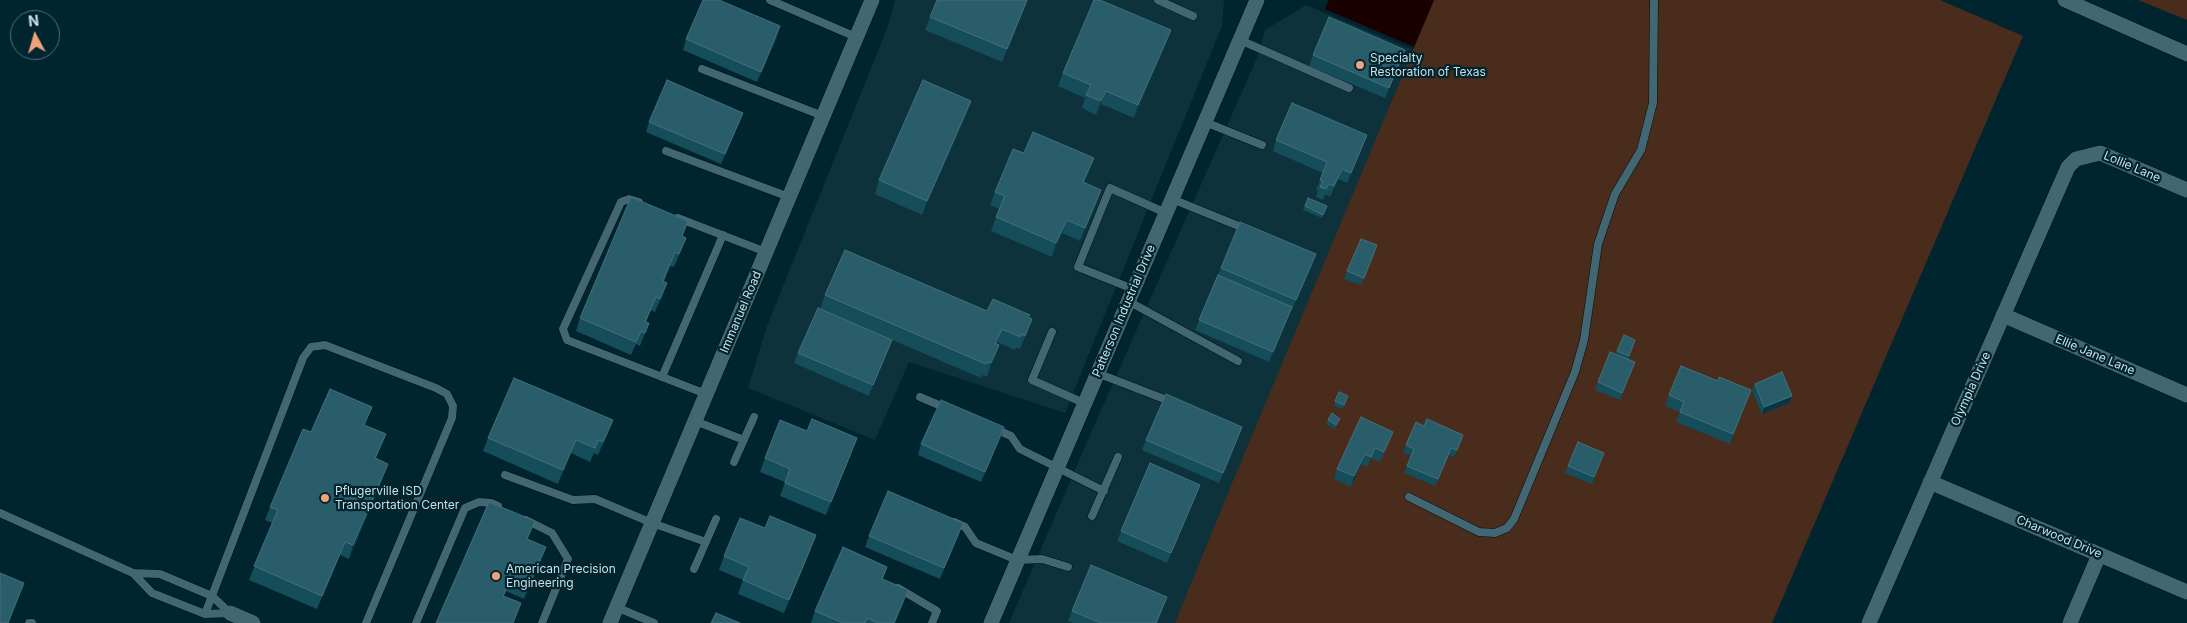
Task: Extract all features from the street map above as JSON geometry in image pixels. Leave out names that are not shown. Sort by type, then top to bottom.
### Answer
[{"type":"street","name":"Immanuel Road","points":[[610,623],[872,0]]},
{"type":"street","name":"Patterson Industrial Drive","points":[[991,623],[1257,0]]},
{"type":"street","points":[[2065,0],[2187,54]]},
{"type":"street","name":"Lollie Lane","points":[[2076,158],[2100,153],[2187,190]]},
{"type":"street","name":"Olympia Drive","points":[[1869,623],[2068,166],[2076,158]]},
{"type":"street","name":"Ellie Jane Lane","points":[[2003,315],[2187,395]]},
{"type":"street","name":"Charwood Drive","points":[[1930,482],[2187,592]]},
{"type":"street","points":[[2070,623],[2099,554]]},
{"type":"street","points":[[230,613],[253,623]]},
{"type":"lane","points":[[770,0],[856,37]]},
{"type":"lane","points":[[1158,0],[1193,16]]},
{"type":"lane","points":[[1409,497],[1479,532],[1496,533],[1507,528],[1514,519],[1575,372],[1584,340],[1598,244],[1612,202],[1642,150],[1653,103],[1654,0]]},
{"type":"lane","points":[[1240,40],[1349,88]]},
{"type":"lane","points":[[702,69],[823,116]]},
{"type":"lane","points":[[1205,122],[1262,145]]},
{"type":"lane","points":[[666,151],[789,197]]},
{"type":"lane","points":[[1238,361],[1130,295],[1078,267],[1110,188],[1258,234]]},
{"type":"lane","points":[[646,205],[630,198],[621,202],[563,330],[567,340],[706,394]]},
{"type":"lane","points":[[672,215],[766,252]]},
{"type":"lane","points":[[662,377],[723,235]]},
{"type":"lane","points":[[1052,332],[1032,380],[1084,403]]},
{"type":"lane","points":[[205,614],[303,358],[311,347],[325,345],[436,388],[447,394],[453,406],[452,418],[366,623]]},
{"type":"lane","points":[[1097,373],[1182,407]]},
{"type":"lane","points":[[920,398],[956,413]]},
{"type":"lane","points":[[734,462],[754,417]]},
{"type":"lane","points":[[695,421],[744,440]]},
{"type":"lane","points":[[984,424],[1011,436],[1020,449],[1104,490]]},
{"type":"lane","points":[[1092,516],[1118,457]]},
{"type":"lane","points":[[505,475],[573,500],[595,499],[652,523],[706,542]]},
{"type":"lane","points":[[416,623],[465,508],[479,502],[491,503],[508,511]]},
{"type":"lane","points":[[0,513],[133,573],[160,574],[212,596],[230,613]]},
{"type":"lane","points":[[517,516],[552,533],[568,559],[542,623]]},
{"type":"lane","points":[[694,569],[716,519]]},
{"type":"lane","points":[[948,520],[965,527],[976,543],[1018,560],[1042,559],[1068,568]]},
{"type":"lane","points":[[133,573],[152,593],[205,614],[230,613]]},
{"type":"lane","points":[[892,584],[937,611],[932,623]]},
{"type":"lane","points":[[616,607],[654,623]]},
{"type":"shaded area","points":[[895,0],[1223,0],[1224,2],[1222,26],[1065,413],[909,362],[875,440],[748,388],[767,326],[888,26]]},
{"type":"shaded area","points":[[1329,0],[1434,0],[1414,47],[1325,9]]},
{"type":"shaded area","points":[[1434,0],[1940,0],[2023,36],[1772,623],[1175,623]]},
{"type":"shaded area","points":[[2138,0],[2187,0],[2187,20]]},
{"type":"shaded area","points":[[1306,5],[1415,51],[1177,623],[1009,623],[1257,58],[1265,30]]},
{"type":"building","points":[[703,0],[719,0],[780,26],[761,72],[686,39]]},
{"type":"building","points":[[937,0],[1027,0],[1007,49],[930,17]]},
{"type":"building","points":[[1094,0],[1100,0],[1171,30],[1138,105],[1106,91],[1101,101],[1086,95],[1091,85],[1063,73]]},
{"type":"building","points":[[1329,17],[1405,50],[1389,88],[1313,55]]},
{"type":"building","points":[[667,80],[743,113],[725,154],[649,122]]},
{"type":"building","points":[[923,80],[971,101],[927,201],[879,180]]},
{"type":"building","points":[[1292,103],[1367,135],[1351,173],[1342,169],[1334,186],[1329,184],[1326,189],[1320,187],[1323,181],[1320,180],[1327,162],[1276,140]]},
{"type":"building","points":[[1033,132],[1094,158],[1083,182],[1101,190],[1085,228],[1067,220],[1056,243],[996,217],[1005,196],[995,192],[1013,149],[1024,153]]},
{"type":"building","points":[[631,197],[688,221],[682,236],[686,238],[679,254],[675,252],[663,281],[667,283],[660,299],[656,297],[645,322],[649,323],[645,333],[641,331],[636,342],[580,318]]},
{"type":"building","points":[[1308,198],[1327,206],[1323,215],[1305,206]]},
{"type":"building","points":[[1240,222],[1316,254],[1296,300],[1221,268]]},
{"type":"building","points":[[1361,239],[1377,245],[1364,278],[1347,271]]},
{"type":"building","points":[[845,250],[987,311],[993,299],[1030,315],[1028,317],[1032,319],[1025,336],[1021,334],[1020,337],[1002,329],[995,343],[999,345],[991,363],[987,362],[986,364],[825,295]]},
{"type":"building","points":[[1218,275],[1292,307],[1273,352],[1199,320]]},
{"type":"building","points":[[818,308],[892,340],[873,385],[798,353]]},
{"type":"building","points":[[1624,335],[1635,340],[1629,356],[1617,351]]},
{"type":"building","points":[[1610,352],[1635,362],[1622,393],[1598,382]]},
{"type":"building","points":[[1681,366],[1718,381],[1719,377],[1751,390],[1733,434],[1680,412],[1684,402],[1669,395]]},
{"type":"building","points":[[1782,372],[1792,396],[1764,407],[1755,384]]},
{"type":"building","points":[[514,378],[613,420],[603,442],[598,440],[595,448],[576,440],[563,470],[488,438]]},
{"type":"building","name":"Pflugerville ISD Transportation Center","points":[[330,389],[372,407],[364,425],[386,434],[375,458],[388,464],[353,545],[345,542],[322,596],[254,566],[278,510],[270,507],[303,429],[311,432]]},
{"type":"building","points":[[1339,392],[1348,396],[1344,405],[1335,401]]},
{"type":"building","points":[[1166,394],[1242,427],[1223,473],[1146,440]]},
{"type":"building","points":[[941,400],[1004,427],[985,472],[921,444]]},
{"type":"building","points":[[1332,413],[1340,419],[1336,425],[1328,420]]},
{"type":"building","points":[[1361,417],[1393,432],[1384,452],[1375,448],[1371,457],[1365,454],[1354,476],[1337,469]]},
{"type":"building","points":[[812,419],[857,438],[831,502],[785,483],[790,469],[765,458],[780,420],[807,431]]},
{"type":"building","points":[[1427,419],[1463,435],[1457,450],[1451,448],[1438,479],[1407,466],[1414,449],[1406,445],[1416,422],[1424,426]]},
{"type":"building","points":[[1578,442],[1604,453],[1594,477],[1568,466]]},
{"type":"building","points":[[1150,463],[1200,485],[1171,553],[1121,531]]},
{"type":"building","points":[[888,491],[963,523],[944,568],[869,536]]},
{"type":"building","name":"American Precision Engineering","points":[[489,502],[535,521],[527,539],[546,547],[529,585],[511,577],[503,596],[521,603],[513,623],[436,623]]},
{"type":"building","points":[[770,516],[816,535],[789,600],[743,580],[749,567],[724,556],[740,518],[765,528]]},
{"type":"building","points":[[843,547],[887,567],[882,579],[908,590],[894,623],[878,623],[867,618],[865,623],[843,623],[815,611]]},
{"type":"building","points":[[1091,565],[1167,597],[1156,623],[1101,623],[1072,611]]},
{"type":"building","points":[[0,573],[24,583],[8,623],[0,623]]},
{"type":"building","points":[[716,613],[740,623],[711,623]]},
{"type":"place","name":"Specialty Restoration of Texas","points":[[1360,65]]},
{"type":"place","name":"Pflugerville ISD Transportation Center","points":[[325,498]]},
{"type":"place","name":"American Precision Engineering","points":[[496,576]]}]
